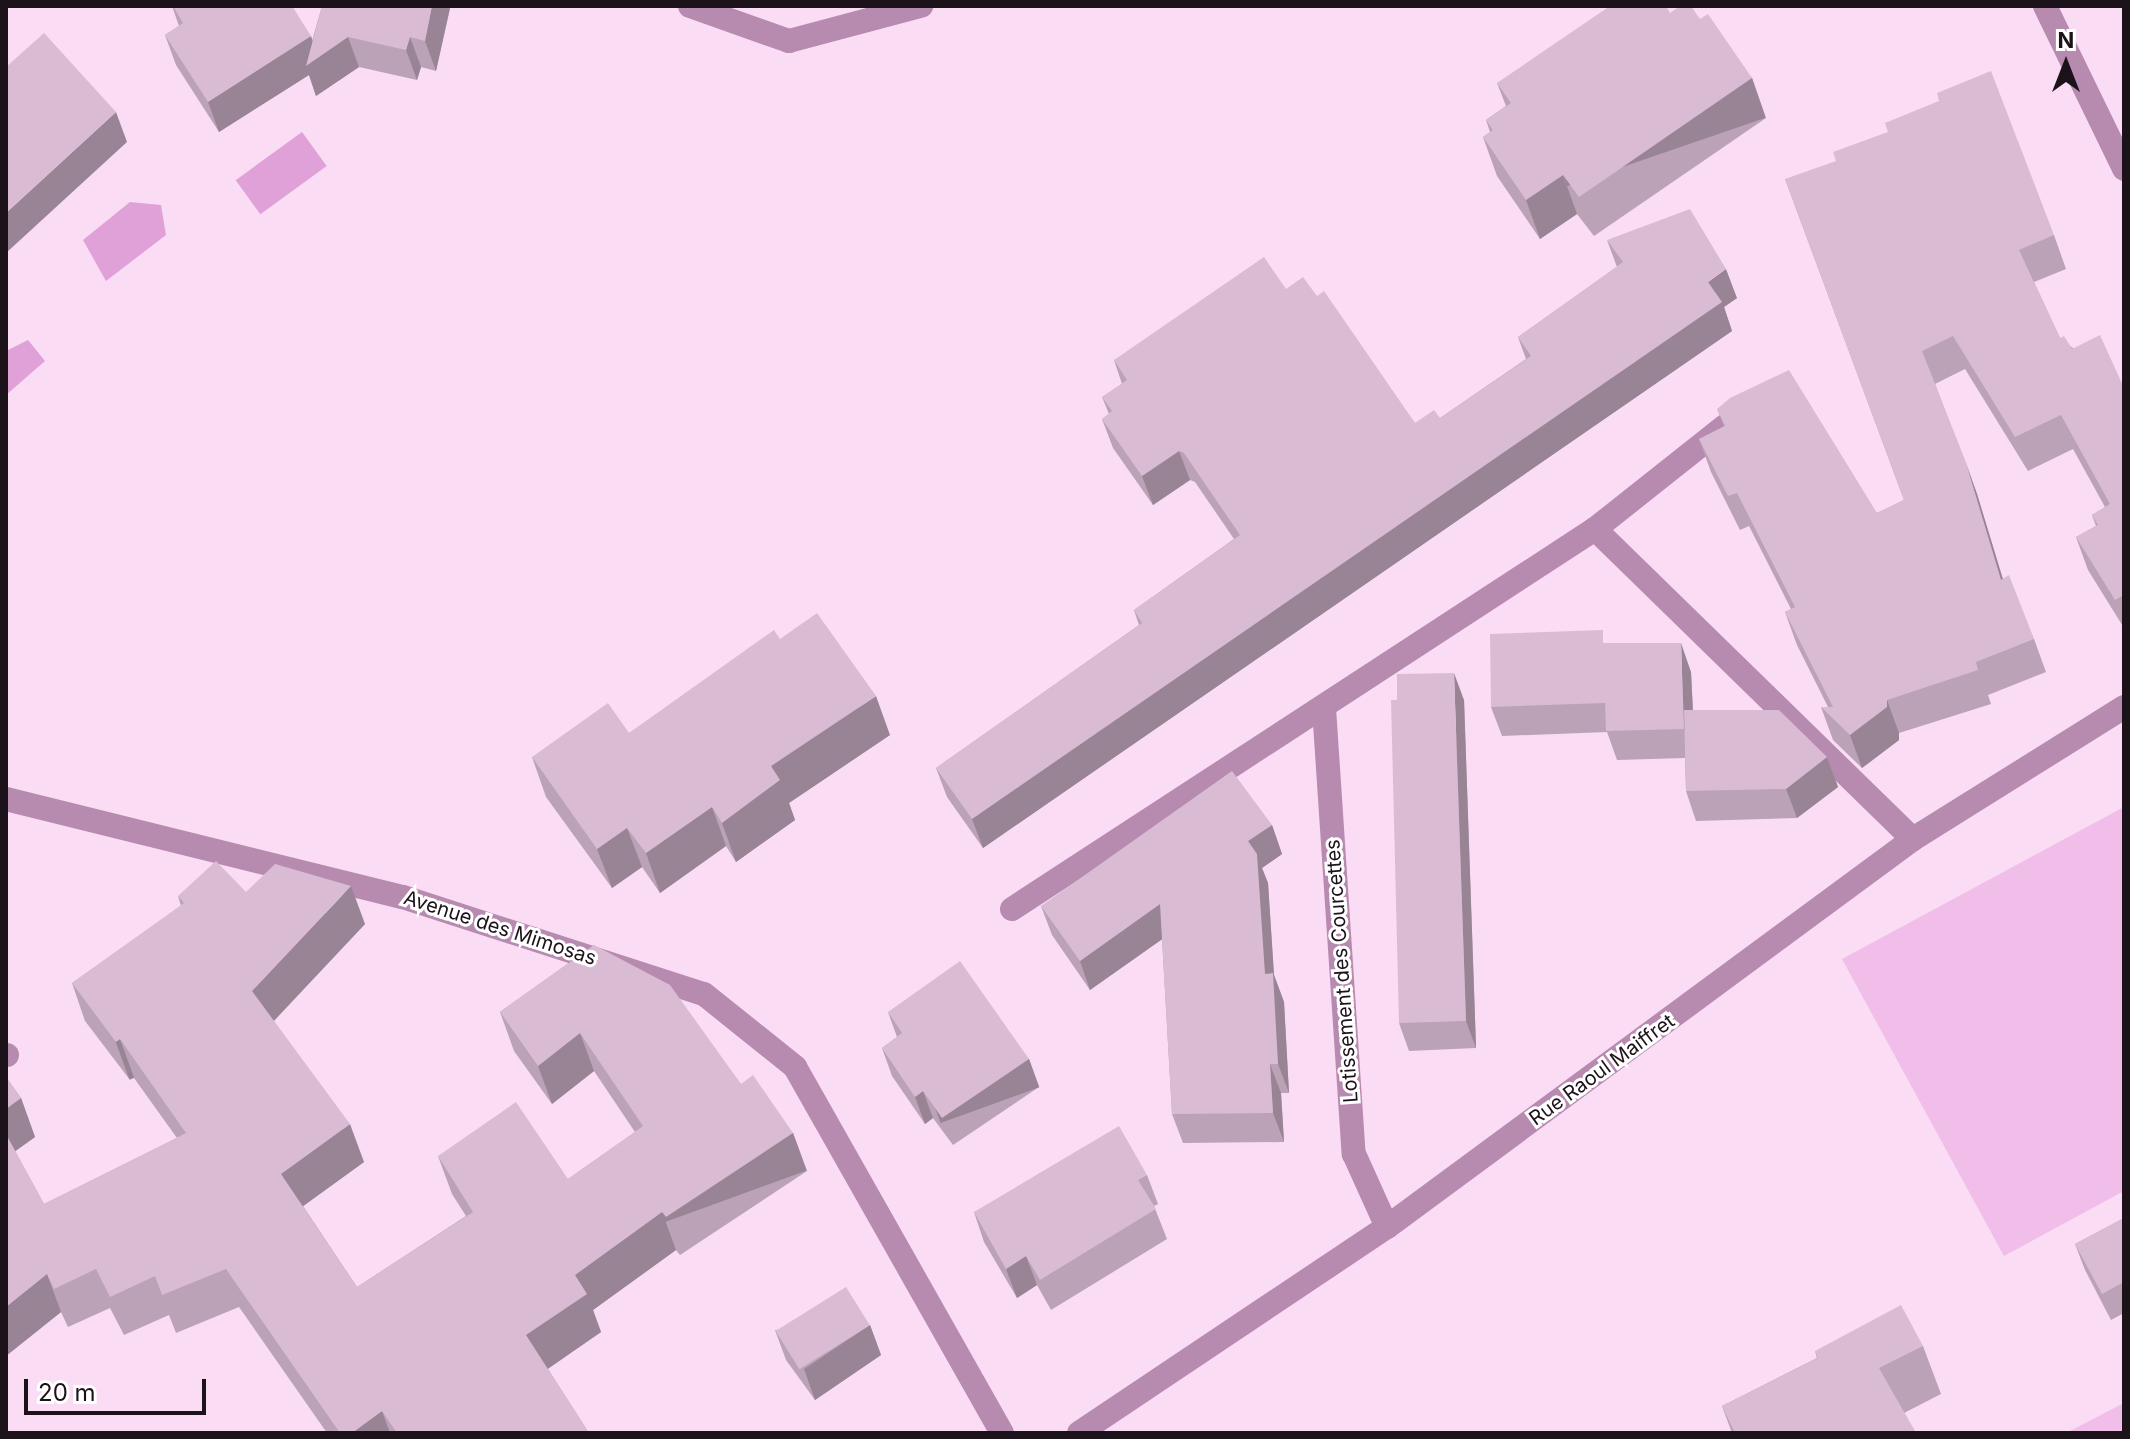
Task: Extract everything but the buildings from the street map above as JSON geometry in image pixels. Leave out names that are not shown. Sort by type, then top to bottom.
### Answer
[{"type":"street","points":[[690,6],[789,41],[921,6]]},
{"type":"street","points":[[2045,6],[2124,169]]},
{"type":"street","points":[[1012,909],[1595,529],[1748,408]]},
{"type":"street","points":[[1595,529],[1913,839]]},
{"type":"street","name":"Rue Raoul Maiffret","points":[[1079,1433],[1387,1227],[1913,839],[2124,707]]},
{"type":"street","name":"Lotissement des Courcettes","points":[[1324,708],[1354,1154],[1387,1227]]},
{"type":"street","name":"Avenue des Mimosas","points":[[6,799],[403,897],[704,994],[795,1067],[1002,1433]]},
{"type":"shaded area","points":[[302,132],[327,166],[260,214],[236,180]]},
{"type":"shaded area","points":[[130,202],[161,205],[166,235],[106,281],[83,240]]},
{"type":"shaded area","points":[[28,340],[45,361],[6,395],[6,351]]},
{"type":"shaded area","points":[[2124,807],[2124,1191],[2004,1256],[1842,959]]},
{"type":"shaded area","points":[[2124,1403],[2124,1433],[2066,1433]]}]
